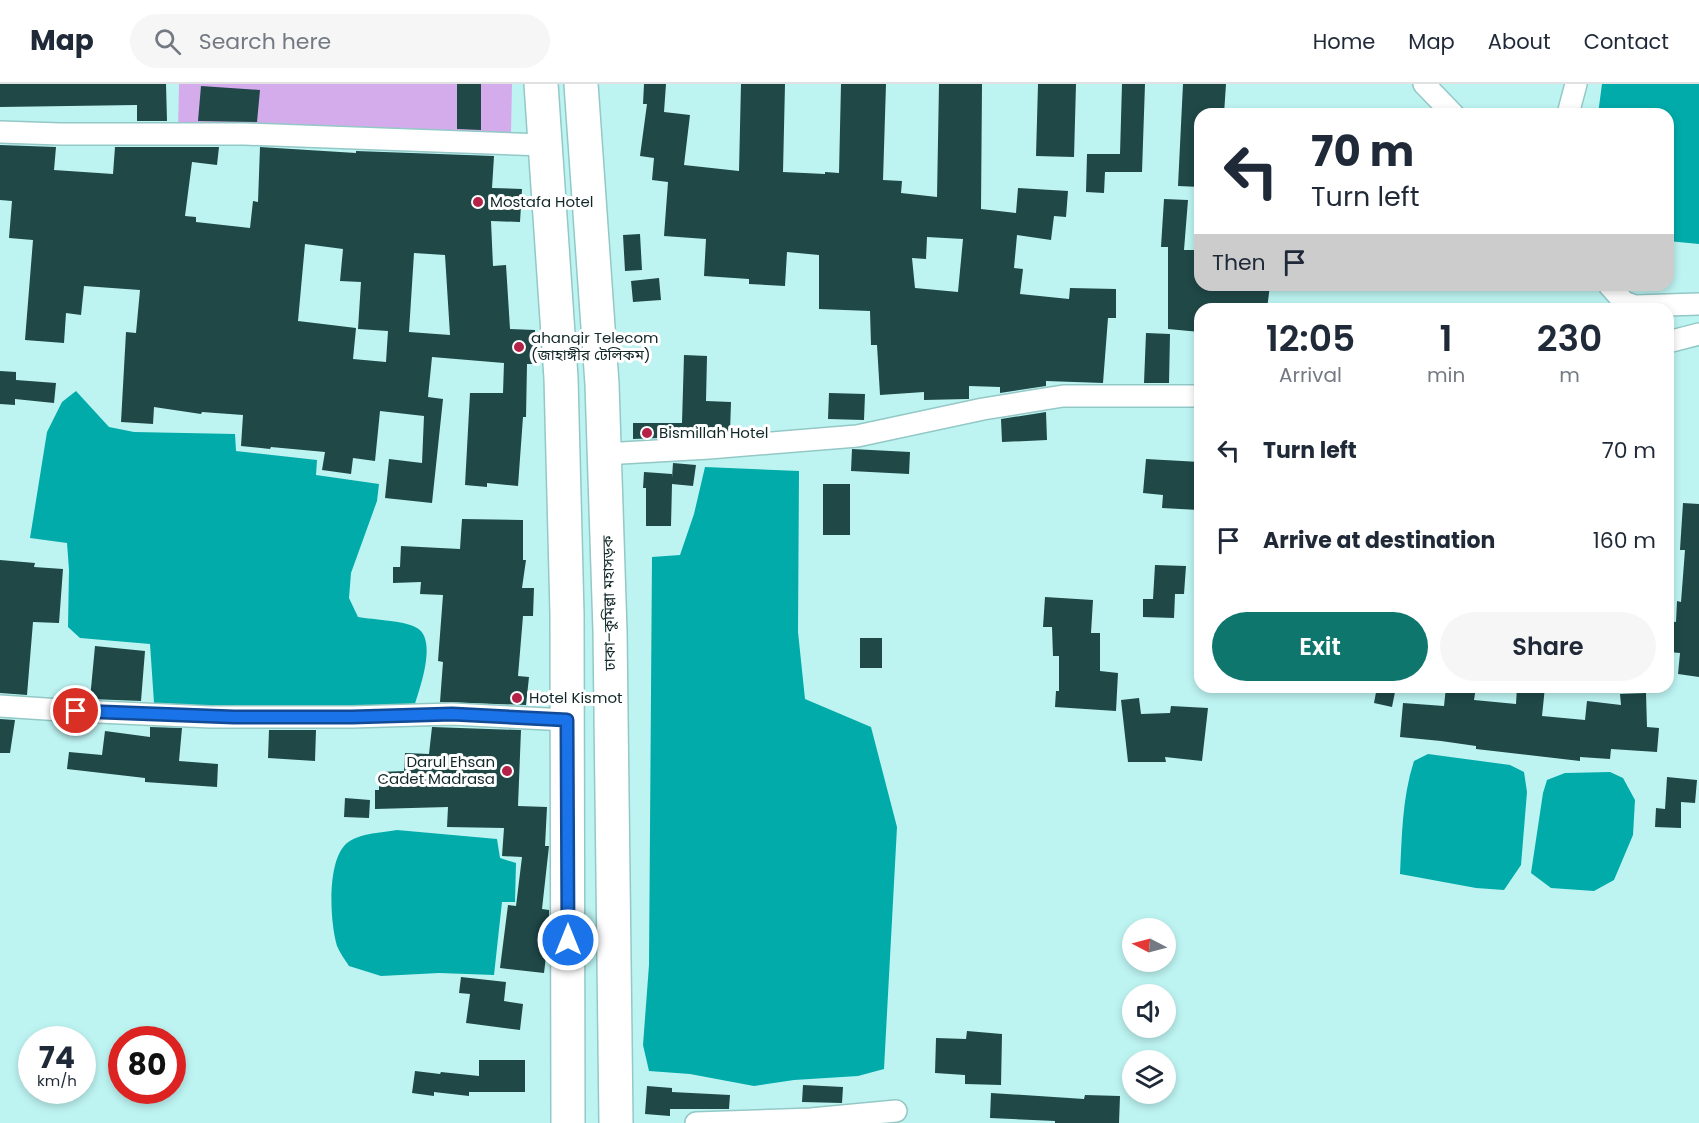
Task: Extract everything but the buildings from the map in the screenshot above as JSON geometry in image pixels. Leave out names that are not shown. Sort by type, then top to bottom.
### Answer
[{"type":"highway","points":[[541,84],[561,378],[567,614],[568,1123]]},
{"type":"highway","name":"ঢাকা–কুমিল্লা মহাসড়ক","points":[[581,84],[602,384],[610,630],[616,1123]]},
{"type":"street","points":[[1424,84],[1447,108]]},
{"type":"street","points":[[1570,108],[1576,84]]},
{"type":"street","points":[[0,132],[245,134],[545,145]]},
{"type":"street","points":[[1614,291],[1627,303]]},
{"type":"street","points":[[1674,305],[1699,304]]},
{"type":"street","points":[[1674,340],[1699,334]]},
{"type":"street","points":[[604,454],[857,436],[983,409],[1063,396],[1194,396]]},
{"type":"street","points":[[0,706],[211,717],[452,714],[567,720]]},
{"type":"street","points":[[696,1123],[811,1119],[896,1111]]},
{"type":"shaded area","points":[[179,84],[512,84],[511,134],[178,131]]},
{"type":"water","points":[[1602,84],[1699,84],[1699,244],[1674,242],[1674,108],[1599,108]]},
{"type":"water","points":[[76,391],[109,427],[134,432],[235,434],[236,451],[317,460],[316,475],[379,484],[377,501],[351,573],[349,598],[358,617],[404,623],[417,628],[423,634],[427,654],[423,678],[414,707],[259,708],[154,703],[150,644],[80,638],[68,627],[67,543],[30,538],[47,432],[62,402]]},
{"type":"water","points":[[705,467],[799,471],[798,632],[805,699],[871,727],[897,827],[884,1069],[858,1076],[794,1080],[754,1086],[690,1074],[649,1071],[643,1045],[649,965],[652,557],[680,555],[694,514]]},
{"type":"water","points":[[1428,754],[1510,765],[1524,772],[1527,792],[1521,865],[1504,890],[1476,888],[1400,874],[1403,817],[1410,775],[1414,761]]},
{"type":"water","points":[[1610,772],[1623,778],[1635,800],[1633,835],[1614,880],[1594,891],[1551,888],[1531,873],[1547,780],[1565,773]]},
{"type":"water","points":[[397,830],[497,839],[500,858],[516,863],[515,902],[502,902],[494,975],[439,973],[381,976],[349,966],[337,946],[333,923],[332,880],[339,855],[344,846],[355,838]]},
{"type":"place","name":"Mostafa Hotel","points":[[478,202]]},
{"type":"place","name":"ahangir Telecom (জাহাঙ্গীর টেলিকম)","points":[[519,347]]},
{"type":"place","name":"Bismillah Hotel","points":[[647,433]]},
{"type":"place","name":"Hotel Kismot","points":[[517,698]]},
{"type":"place","name":"Darul Ehsan Cadet Madrasa","points":[[507,771]]},
{"type":"route","points":[[76,711],[211,717],[452,714],[567,720],[568,940]]}]
